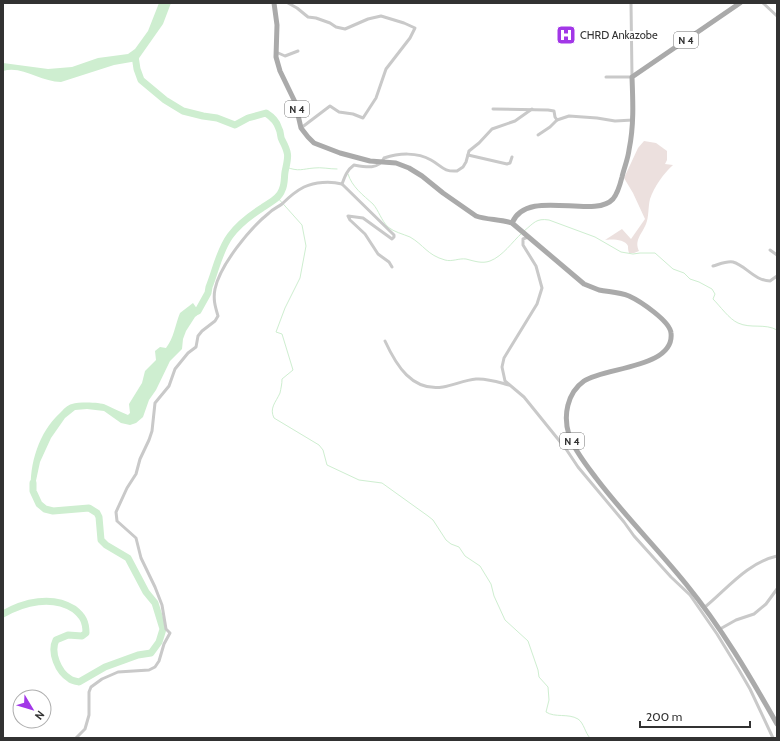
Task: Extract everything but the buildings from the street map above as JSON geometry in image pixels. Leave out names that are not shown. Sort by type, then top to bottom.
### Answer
[{"type":"main road","name":"N 4","points":[[274,3],[277,25],[276,57],[280,71],[295,102],[302,128],[308,138],[314,143],[322,147],[370,161],[396,163],[409,168],[476,216],[512,223],[584,284],[598,289],[620,292],[631,297],[650,310],[671,329],[672,337],[669,347],[665,352],[645,362],[622,370],[599,374],[585,381],[578,387],[573,394],[567,410],[569,436],[586,464],[609,495],[705,607],[720,629],[777,724]]},
{"type":"main road","name":"N 4","points":[[632,77],[740,3]]},
{"type":"main road","points":[[512,223],[517,215],[534,206],[560,205],[595,208],[605,205],[613,200],[620,187],[628,155],[633,120],[632,77]]},
{"type":"street","points":[[288,3],[308,17],[316,18],[345,29],[368,19],[381,16],[415,28],[413,34],[386,69],[376,98],[363,118],[353,114],[339,112],[330,106],[302,128]]},
{"type":"street","points":[[606,78],[632,77],[631,3]]},
{"type":"street","points":[[762,3],[777,16]]},
{"type":"street","points":[[276,52],[285,56],[298,51]]},
{"type":"street","points":[[492,109],[532,109],[554,111],[557,120]]},
{"type":"street","points":[[342,184],[345,174],[354,165],[369,167],[376,166],[383,162],[384,158],[403,154],[423,157],[432,160],[445,170],[457,171],[463,166],[469,151],[492,129],[514,122],[532,109]]},
{"type":"street","points":[[538,135],[557,120],[569,116],[615,121],[633,120]]},
{"type":"street","points":[[468,155],[507,164],[512,157]]},
{"type":"street","points":[[76,738],[85,729],[89,715],[90,687],[102,679],[118,672],[149,670],[154,667],[159,661],[164,644],[170,633],[166,629],[162,605],[156,587],[141,558],[136,538],[117,521],[116,512],[127,488],[136,474],[140,459],[149,440],[152,431],[155,403],[168,386],[175,369],[188,353],[196,347],[200,333],[215,321],[218,316],[214,298],[217,283],[233,253],[249,233],[269,213],[303,188],[316,183],[335,181],[342,184],[394,235],[392,239],[363,218],[348,216],[350,220],[365,234],[378,254],[389,262],[392,267]]},
{"type":"street","points":[[526,236],[523,239],[523,245],[536,266],[542,288],[538,304],[504,358],[502,367],[505,381],[524,397],[634,536],[671,577],[690,595],[717,634],[739,670],[750,689],[773,738]]},
{"type":"street","points":[[770,250],[777,255]]},
{"type":"street","points":[[713,266],[725,262],[734,262],[762,280],[770,281],[777,276]]},
{"type":"street","points":[[385,341],[399,367],[419,384],[428,387],[442,387],[476,379],[489,380],[511,386]]},
{"type":"street","points":[[705,607],[747,571],[762,561],[777,556]]},
{"type":"street","points":[[720,629],[736,620],[754,614],[766,604],[777,589]]},
{"type":"shaded area","points":[[159,3],[171,3],[163,24],[137,61],[114,65],[61,82],[17,70],[3,71],[3,63],[48,69],[72,67],[98,58],[128,54],[135,49],[148,31]]},
{"type":"shaded area","points":[[644,141],[656,143],[667,151],[667,160],[665,164],[673,165],[660,180],[650,199],[647,221],[637,244],[639,251],[629,253],[628,246],[624,242],[605,240],[622,229],[631,239],[645,219],[624,178],[638,148]]},
{"type":"shaded area","points":[[193,303],[200,313],[195,317],[186,331],[182,349],[170,361],[156,390],[149,400],[143,417],[136,423],[130,425],[121,423],[104,411],[87,409],[75,410],[65,418],[51,438],[40,462],[34,490],[31,492],[34,460],[46,429],[67,406],[72,404],[103,404],[128,415],[130,413],[129,404],[142,383],[145,371],[156,360],[155,351],[160,347],[166,348],[173,336],[180,313]]},
{"type":"waterway","points":[[135,56],[137,69],[141,80],[165,100],[183,111],[217,118],[235,125],[248,118],[266,113],[277,124],[287,153],[284,183],[281,193],[274,200],[245,220],[230,236],[220,254],[208,293],[198,311],[190,314]]},
{"type":"waterway","points":[[286,167],[297,170],[317,168],[337,169]]},
{"type":"waterway","points":[[348,174],[355,187],[373,204],[388,227],[415,240],[430,253],[439,258],[450,261],[466,259],[487,262],[495,259],[522,233]]},
{"type":"waterway","points":[[277,197],[302,225],[306,246],[300,278],[285,308],[276,332],[282,334],[293,370],[282,379],[280,393],[272,411],[274,418],[319,445],[323,450],[327,465],[359,480],[382,483],[428,516],[433,520],[446,540],[459,547],[465,556],[480,566],[491,584],[494,596],[505,620],[528,641],[539,677],[548,687],[549,700],[546,712],[553,715],[570,716],[578,719],[582,723],[590,738]]},
{"type":"waterway","points":[[524,231],[538,220],[549,220],[595,237],[621,252],[633,254],[655,253],[673,269],[684,273],[690,279],[712,289],[715,294],[713,299],[738,323],[748,326],[768,327],[777,330]]},
{"type":"waterway","points":[[3,614],[29,603],[47,601],[57,602],[74,609],[82,617],[86,633],[82,636],[68,635],[56,640],[54,650],[56,661],[62,672],[71,680],[79,682],[105,667],[138,655],[151,653],[159,642],[163,629],[155,603],[146,592],[128,558],[106,545],[101,540],[99,517],[97,513],[89,508],[53,511],[45,509],[39,504],[33,491],[33,483]]},
{"type":"place","name":"CHRD Ankazobe","points":[[566,35]]}]
